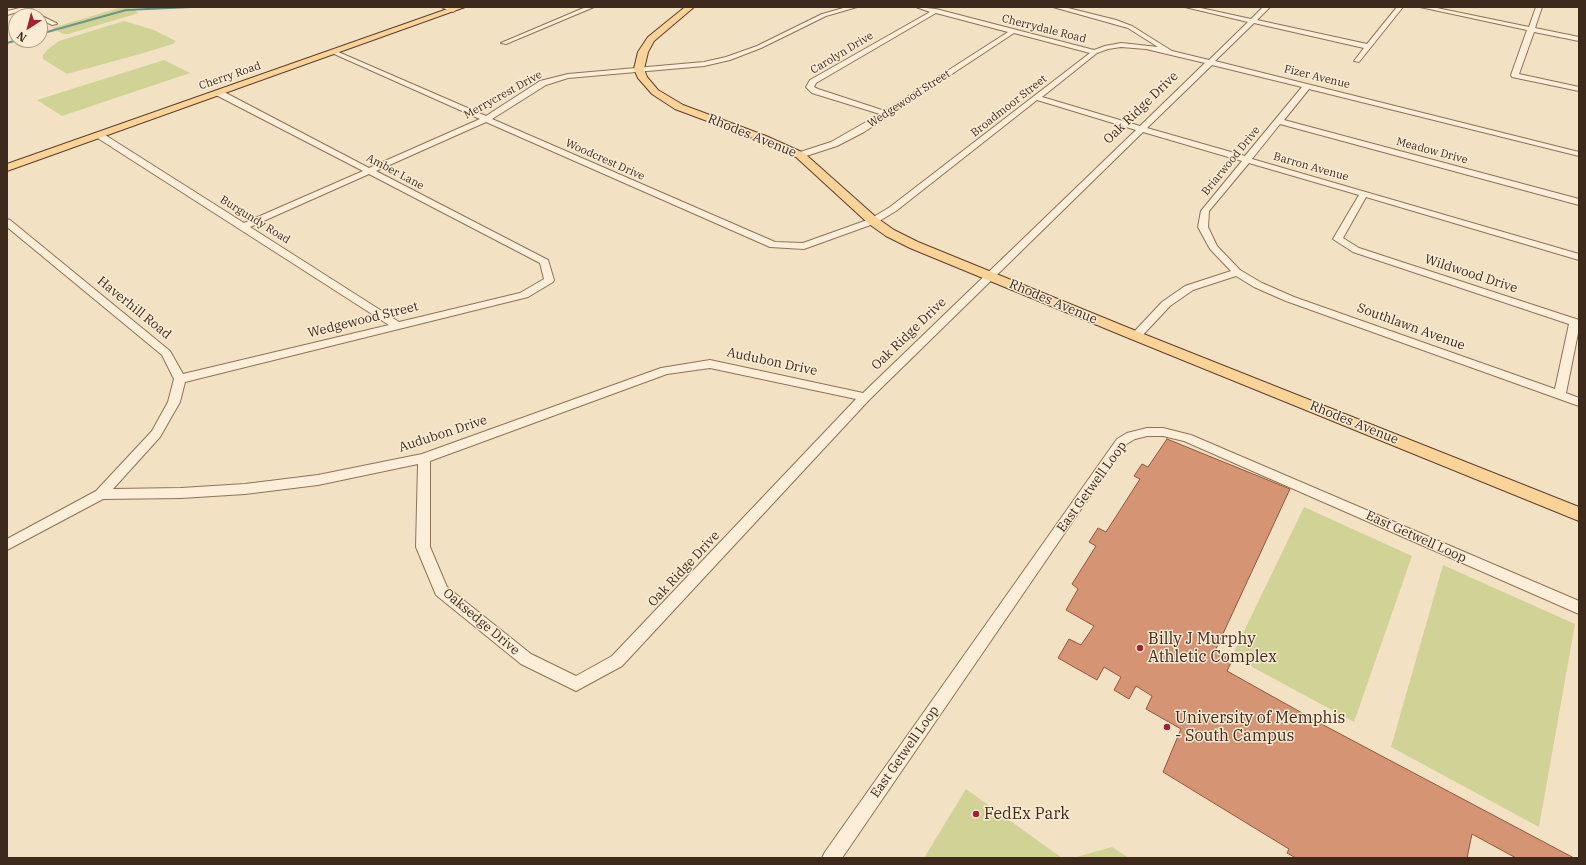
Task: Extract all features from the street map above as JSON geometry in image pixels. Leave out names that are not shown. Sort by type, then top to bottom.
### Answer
[{"type":"main road","points":[[639,69],[642,52],[651,39],[690,7]]},
{"type":"main road","name":"Cherry Road","points":[[7,168],[334,52],[452,8]]},
{"type":"main road","name":"Rhodes Avenue","points":[[639,69],[643,78],[655,92],[679,107],[762,138],[800,155],[873,221],[914,245],[1579,514]]},
{"type":"street","points":[[504,43],[591,7]]},
{"type":"street","name":"Merrycrest Drive","points":[[243,227],[486,119],[543,83],[568,76],[704,64],[728,59],[824,15],[854,7]]},
{"type":"street","name":"Cherrydale Road","points":[[919,7],[1095,52]]},
{"type":"street","name":"Fizer Avenue","points":[[1056,7],[1114,21],[1130,27],[1170,52],[1579,154]]},
{"type":"street","points":[[1188,7],[1369,47]]},
{"type":"street","name":"Oak Ridge Drive","points":[[576,684],[616,661],[865,397],[1208,62],[1267,7]]},
{"type":"street","points":[[1357,61],[1400,7]]},
{"type":"street","points":[[1422,7],[1579,39]]},
{"type":"street","points":[[1539,7],[1515,75],[1579,89]]},
{"type":"street","name":"Carolyn Drive","points":[[886,114],[815,91],[810,87],[814,82],[936,11]]},
{"type":"street","points":[[48,21],[54,24]]},
{"type":"street","name":"Wedgewood Street","points":[[800,155],[834,144],[886,114],[1013,32]]},
{"type":"street","name":"Broadmoor Street","points":[[873,221],[893,210],[1095,52],[1107,47],[1121,45],[1146,46],[1170,52]]},
{"type":"street","name":"Woodcrest Drive","points":[[334,52],[773,245],[804,246],[873,221]]},
{"type":"street","name":"Briarwood Drive","points":[[1237,272],[1213,247],[1203,227],[1205,211],[1308,86]]},
{"type":"street","name":"Amber Lane","points":[[219,93],[545,262],[549,280]]},
{"type":"street","name":"Barron Avenue","points":[[1037,98],[1579,256]]},
{"type":"street","name":"Meadow Drive","points":[[1280,121],[1579,202]]},
{"type":"street","name":"Burgundy Road","points":[[99,135],[398,326]]},
{"type":"street","name":"Wildwood Drive","points":[[1364,194],[1338,239],[1356,250],[1576,322],[1560,395]]},
{"type":"street","name":"Haverhill Road","points":[[7,222],[166,353],[180,379]]},
{"type":"street","points":[[1136,336],[1166,304],[1189,288],[1237,272]]},
{"type":"street","name":"Southlawn Avenue","points":[[1237,272],[1258,285],[1290,299],[1579,402]]},
{"type":"street","name":"Wedgewood Street","points":[[180,379],[524,295],[549,280]]},
{"type":"street","name":"Audubon Drive","points":[[7,544],[101,494],[181,493],[245,489],[318,480],[424,458],[665,371],[710,364],[865,397]]},
{"type":"street","points":[[101,494],[156,434],[174,402],[180,379]]},
{"type":"street","name":"East Getwell Loop","points":[[831,858],[1121,442],[1131,436],[1147,432],[1163,432],[1187,438],[1579,608]]},
{"type":"street","name":"Oaksedge Drive","points":[[424,458],[423,547],[441,591],[526,659],[576,684]]},
{"type":"green space","points":[[122,7],[127,7],[139,13],[68,34],[63,34],[52,28]]},
{"type":"green space","points":[[124,21],[154,30],[176,41],[173,44],[140,54],[67,74],[43,59],[43,55],[47,50],[59,41]]},
{"type":"green space","points":[[164,60],[190,73],[62,116],[37,100]]},
{"type":"green space","points":[[1304,507],[1412,556],[1354,722],[1232,656]]},
{"type":"green space","points":[[1443,565],[1575,624],[1539,827],[1391,747]]},
{"type":"green space","name":"FedEx Park","points":[[966,789],[1062,858],[924,858]]},
{"type":"green space","name":"FedEx Park","points":[[1112,847],[1129,858],[1073,858]]},
{"type":"building","name":"Billy J Murphy Athletic Complex","points":[[1167,439],[1290,489],[1215,651],[1232,661],[1227,671],[1329,728],[1574,858],[1516,858],[1472,834],[1467,858],[1296,858],[1287,853],[1289,849],[1163,772],[1181,729],[1146,709],[1152,696],[1136,686],[1129,699],[1114,690],[1121,677],[1104,667],[1097,680],[1058,658],[1069,639],[1081,645],[1094,626],[1066,610],[1078,589],[1072,584],[1096,546],[1089,542],[1098,528],[1106,532],[1140,479],[1134,476],[1142,464],[1148,467]]},
{"type":"waterway","points":[[48,32],[126,10],[191,7]]},
{"type":"place","name":"Billy J Murphy Athletic Complex","points":[[1140,648]]},
{"type":"place","name":"University of Memphis - South Campus","points":[[1167,727]]},
{"type":"place","name":"FedEx Park","points":[[976,814]]}]
